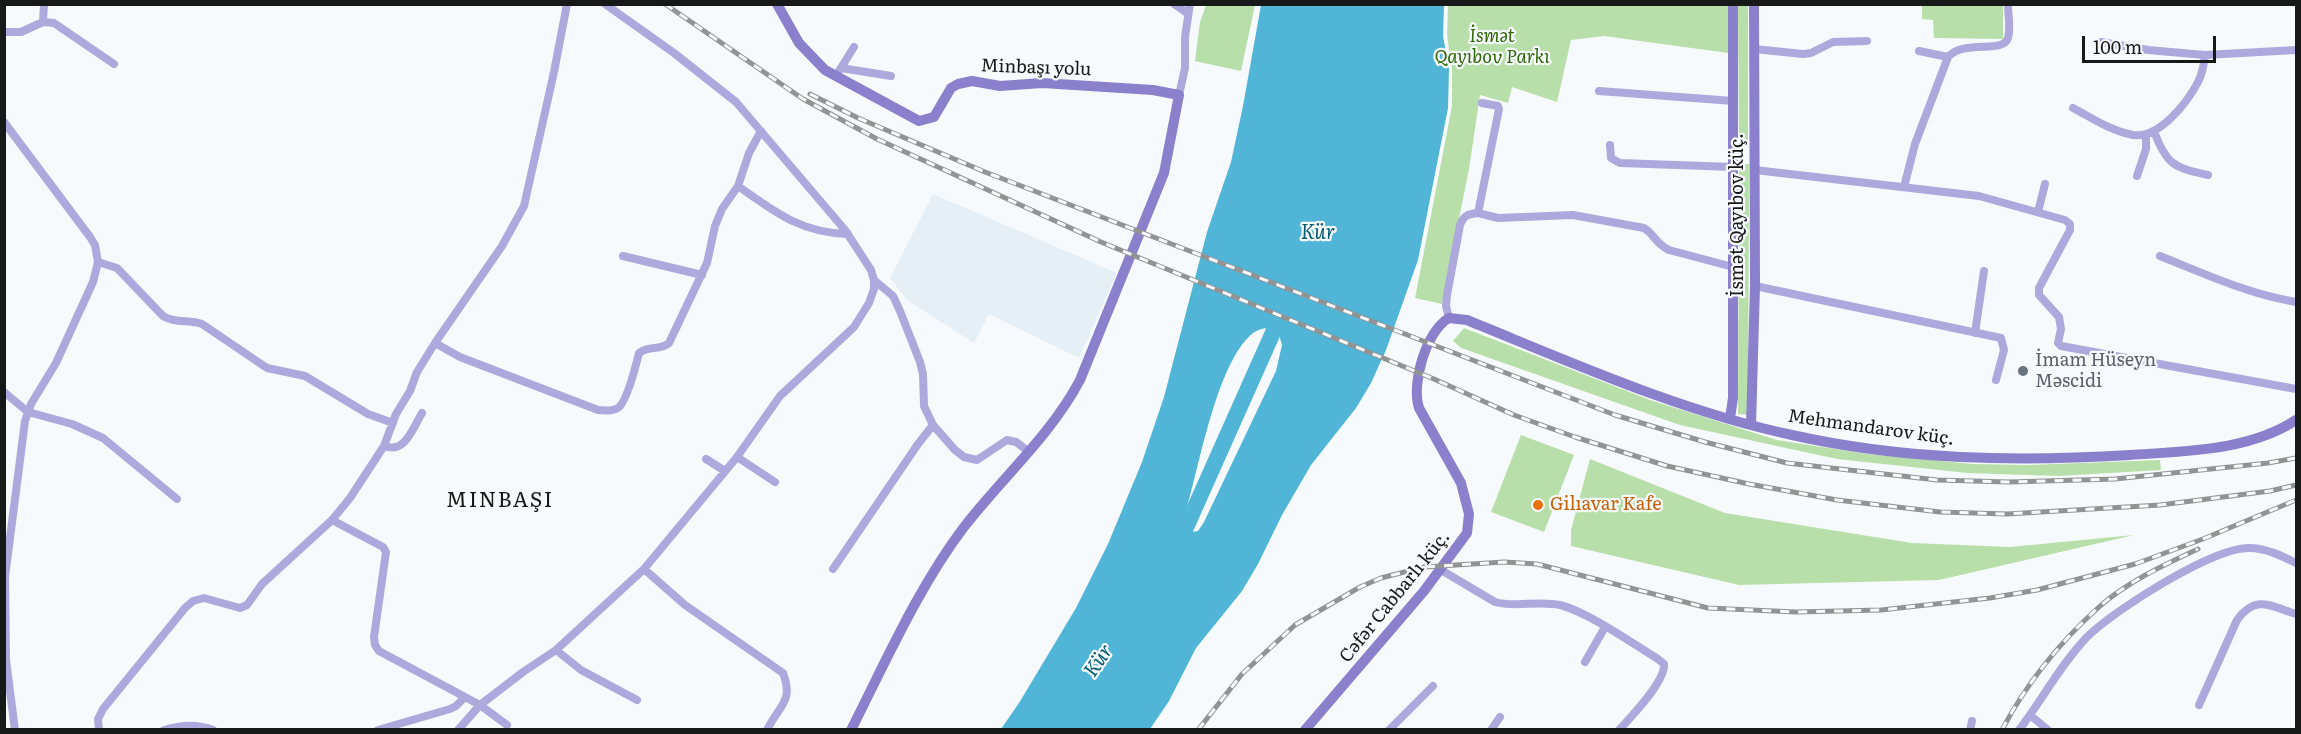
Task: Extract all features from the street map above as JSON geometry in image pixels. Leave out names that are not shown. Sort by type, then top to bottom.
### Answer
[{"type":"street","points":[[43,22],[44,4]]},
{"type":"street","points":[[99,729],[98,719],[103,709],[185,608],[193,601],[204,598],[240,608],[247,605],[262,585],[332,520],[350,498],[384,446],[417,372],[502,246],[524,206],[567,4]]},
{"type":"street","points":[[605,4],[715,84],[736,102],[848,234],[862,255],[874,280],[893,296],[920,362],[923,374],[924,406],[933,425],[955,450],[964,457],[977,460],[1007,440],[1016,442],[1028,452]]},
{"type":"street","name":"Minbaşı yolu","points":[[777,4],[799,43],[814,61],[838,72],[919,121],[934,117],[951,88],[972,81],[1000,86],[1032,82],[1153,90],[1179,95]]},
{"type":"street","points":[[851,729],[946,552],[1072,394],[1090,359],[1164,173],[1185,68],[1189,9],[1174,4]]},
{"type":"street","name":"İsmət Qayıbov küç.","points":[[1730,418],[1733,398],[1733,4]]},
{"type":"street","name":"İsmət Qayıbov küç.","points":[[1751,425],[1755,286],[1754,4]]},
{"type":"street","points":[[1904,187],[1918,135],[1948,57],[1959,48],[2000,46],[2006,43],[2008,4]]},
{"type":"street","points":[[4,32],[21,32],[43,22],[54,23],[114,64]]},
{"type":"street","points":[[1754,49],[1803,54],[1811,53],[1833,42],[1867,41]]},
{"type":"street","points":[[2101,42],[2148,50],[2205,55],[2296,50]]},
{"type":"street","points":[[854,47],[838,72],[891,76]]},
{"type":"street","points":[[1919,51],[1948,57]]},
{"type":"street","points":[[2073,108],[2111,129],[2134,135],[2150,133],[2162,126],[2176,112],[2198,83],[2205,55]]},
{"type":"street","points":[[1599,91],[1733,101]]},
{"type":"street","points":[[1478,213],[1499,109],[1498,106],[1482,103]]},
{"type":"street","points":[[4,122],[90,237],[95,245],[98,262],[93,282],[56,363],[28,412],[5,577],[6,660],[15,729]]},
{"type":"street","points":[[435,343],[460,357],[598,410],[608,411],[618,408],[623,401],[639,353],[649,348],[665,347],[669,343],[707,263],[715,226],[722,209],[738,186],[749,153],[761,131]]},
{"type":"street","points":[[2150,133],[2168,159],[2182,169],[2208,175]]},
{"type":"street","points":[[2137,176],[2145,157],[2150,133]]},
{"type":"street","points":[[1610,146],[1611,158],[1620,163],[1733,162],[1754,158]]},
{"type":"street","points":[[1755,170],[1979,196],[2038,212],[2070,224],[2070,230],[2039,288],[2038,295],[2059,317],[2061,329],[2058,343],[2061,346],[2296,389]]},
{"type":"street","points":[[2038,212],[2045,184]]},
{"type":"street","points":[[738,186],[782,217],[805,228],[830,234],[848,234]]},
{"type":"street","points":[[1449,318],[1446,306],[1447,295],[1460,225],[1464,217],[1469,214],[1478,213],[1498,218],[1573,215],[1644,228],[1660,246],[1669,250],[1733,267]]},
{"type":"street","points":[[2160,255],[2263,296],[2296,302]]},
{"type":"street","points":[[623,256],[702,275]]},
{"type":"street","points":[[98,262],[117,267],[163,316],[171,321],[195,321],[202,324],[267,368],[305,376],[368,414],[393,423]]},
{"type":"street","points":[[1975,333],[1984,271]]},
{"type":"street","points":[[458,729],[480,705],[556,650],[644,569],[737,457],[789,386],[854,327],[869,303],[874,290],[874,280]]},
{"type":"street","points":[[1755,286],[2001,338],[2004,343],[1996,380]]},
{"type":"street","name":"Cəfər Cabbarlı küç.","points":[[1305,729],[1441,570],[1467,533],[1469,514],[1461,483],[1419,408],[1415,389],[1424,357],[1436,328],[1449,318]]},
{"type":"street","name":"Mehmandarov küç.","points":[[1449,318],[1467,320],[1590,370],[1751,425],[1842,445],[1959,457],[2039,459],[2100,457],[2209,448],[2259,437],[2286,427],[2296,420]]},
{"type":"street","points":[[4,392],[28,412],[92,431],[177,499]]},
{"type":"street","points":[[384,446],[391,449],[398,448],[404,443],[422,413]]},
{"type":"street","points":[[833,569],[933,425]]},
{"type":"street","points":[[737,457],[775,482]]},
{"type":"street","points":[[706,459],[725,471]]},
{"type":"street","points":[[332,520],[383,547],[386,552],[374,637],[375,645],[380,651],[480,705],[507,725]]},
{"type":"street","points":[[2019,729],[2086,638],[2125,606],[2172,578],[2224,553],[2260,548],[2296,563]]},
{"type":"street","points":[[644,569],[685,605],[783,673],[788,692],[785,702],[767,729]]},
{"type":"street","points":[[1441,570],[1495,602],[1561,605],[1658,658],[1664,664],[1663,674],[1640,707],[1619,729]]},
{"type":"street","points":[[2199,705],[2238,620],[2245,610],[2252,605],[2264,604],[2296,614]]},
{"type":"street","points":[[1585,662],[1605,627]]},
{"type":"street","points":[[556,650],[580,670],[637,700]]},
{"type":"street","points":[[1389,729],[1433,686]]},
{"type":"street","points":[[378,729],[450,709],[464,698]]},
{"type":"street","points":[[2030,716],[2048,729]]},
{"type":"street","points":[[1491,729],[1500,717]]},
{"type":"street","points":[[164,729],[187,725],[202,725],[213,729]]},
{"type":"shaded area","points":[[933,194],[1117,273],[1079,358],[989,314],[974,343],[907,300],[890,278]]},
{"type":"green space","points":[[1206,5],[1255,5],[1241,71],[1195,61],[1200,22]]},
{"type":"green space","name":"İsmət Qayıbov Parkı","points":[[1448,5],[1728,5],[1728,53],[1604,36],[1571,40],[1557,102],[1512,87],[1508,103],[1480,95],[1469,169],[1442,304],[1415,298],[1452,106],[1452,69],[1447,35]]},
{"type":"green space","points":[[1738,5],[1748,5],[1748,145],[1739,145]]},
{"type":"green space","points":[[1922,5],[2003,5],[2003,39],[1934,38],[1933,20],[1922,19]]},
{"type":"green space","points":[[1739,164],[1749,164],[1748,415],[1738,414]]},
{"type":"green space","points":[[1464,328],[1650,400],[1777,440],[1867,454],[1973,464],[2028,465],[2160,460],[2161,470],[2059,476],[1967,473],[1837,459],[1680,425],[1461,348],[1453,341]]},
{"type":"green space","points":[[1521,435],[1574,455],[1544,532],[1491,512]]},
{"type":"green space","points":[[1590,459],[1725,513],[1912,543],[2010,547],[2134,535],[1939,580],[1739,585],[1571,546],[1571,530]]},
{"type":"water","name":"Kür","points":[[1261,5],[1444,5],[1443,36],[1449,69],[1448,108],[1418,260],[1386,350],[1371,383],[1356,408],[1311,465],[1242,591],[1196,648],[1169,701],[1150,729],[1001,729],[1076,608],[1108,544],[1142,462],[1164,397],[1207,232],[1231,162]],"holes":[[[1266,328],[1278,331],[1282,345],[1276,371],[1204,522],[1198,531],[1186,533],[1183,524],[1185,514],[1210,418],[1229,368],[1240,348],[1253,333]]]},
{"type":"waterway","name":"Kür","points":[[1176,550],[1283,310]]},
{"type":"railway","points":[[665,4],[803,99],[877,139],[1101,242],[1434,379],[1514,415],[1667,466],[1837,500],[1940,512],[2007,514],[2160,505],[2270,491],[2296,485]]},
{"type":"railway","points":[[810,94],[858,118],[985,172],[1615,415],[1705,442],[1787,463],[1937,480],[2009,482],[2115,479],[2296,458]]},
{"type":"railway","points":[[1198,730],[1242,674],[1295,625],[1360,587],[1381,578],[1424,567],[1504,562],[1537,564],[1708,608],[1796,612],[1881,610],[1990,598],[2037,590],[2135,564],[2203,539],[2296,500]]},
{"type":"railway","points":[[2002,730],[2022,696],[2045,664],[2099,607],[2134,582],[2198,549]]},
{"type":"place","name":"İmam Hüseyn Məscidi","points":[[2023,371]]},
{"type":"place","name":"Gilıavar Kafe","points":[[1538,505]]},
{"type":"district","name":"MINBAŞI","points":[[500,501]]}]
